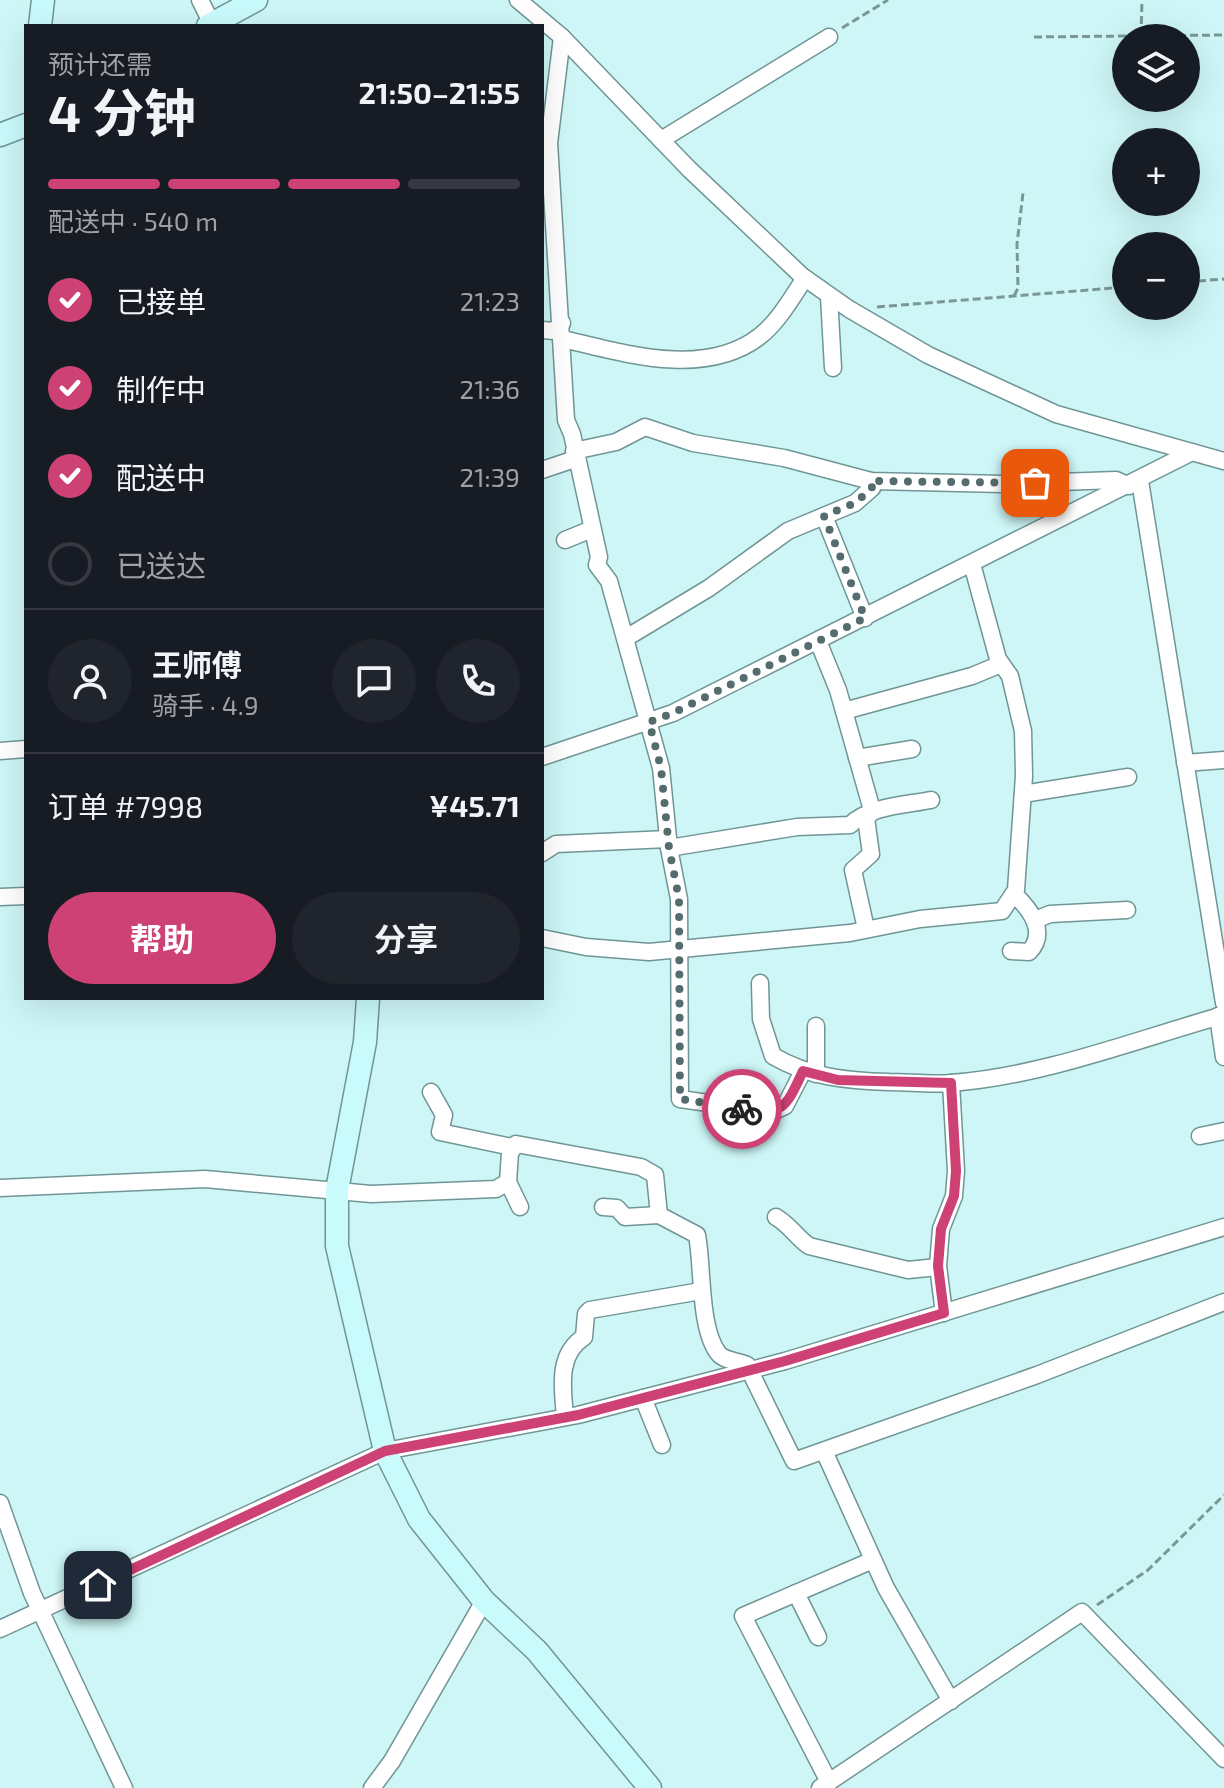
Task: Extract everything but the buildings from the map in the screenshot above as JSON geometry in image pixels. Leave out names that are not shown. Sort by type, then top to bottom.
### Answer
[{"type":"street","points":[[40,24],[43,0]]},
{"type":"street","points":[[200,0],[210,24]]},
{"type":"street","points":[[212,24],[256,0]]},
{"type":"street","points":[[518,0],[562,37],[661,140],[805,278],[829,296],[928,355],[1056,414],[1224,461]]},
{"type":"street","points":[[562,37],[549,143],[566,420],[599,557],[597,565],[609,581],[661,768],[669,844],[679,899],[680,1099],[772,1112],[785,1106],[809,1073],[816,1026]]},
{"type":"street","points":[[661,140],[829,37]]},
{"type":"street","points":[[0,135],[24,126]]},
{"type":"street","points":[[544,330],[562,331],[680,360],[726,354],[760,336],[805,278]]},
{"type":"street","points":[[829,296],[833,368]]},
{"type":"street","points":[[544,469],[574,455],[616,442],[645,427],[693,443],[784,458],[871,481],[1003,484],[1116,480],[1134,483]]},
{"type":"street","points":[[544,756],[673,713],[1192,452]]},
{"type":"street","points":[[626,638],[709,588],[788,531],[855,503],[872,488],[871,481]]},
{"type":"street","points":[[1134,483],[1185,763],[1222,1011],[1224,1057]]},
{"type":"street","points":[[824,516],[865,618]]},
{"type":"street","points":[[565,540],[592,529]]},
{"type":"street","points":[[544,938],[586,947],[649,952],[1002,911],[1014,894],[1023,794],[1023,731],[1010,676],[1001,664],[972,564]]},
{"type":"street","points":[[818,641],[844,711],[872,812]]},
{"type":"street","points":[[844,711],[972,676],[1001,664]]},
{"type":"street","points":[[0,751],[24,749]]},
{"type":"street","points":[[857,758],[912,749]]},
{"type":"street","points":[[1185,763],[1224,760]]},
{"type":"street","points":[[1023,794],[1128,777]]},
{"type":"street","points":[[544,852],[556,844],[669,844],[797,827],[850,825],[858,817],[872,812],[931,800]]},
{"type":"street","points":[[866,929],[853,870],[871,854],[866,818],[872,812]]},
{"type":"street","points":[[1011,951],[1029,952],[1033,948],[1035,920],[1014,894]]},
{"type":"street","points":[[0,897],[24,896]]},
{"type":"street","points":[[1035,920],[1050,914],[1127,910]]},
{"type":"street","points":[[760,983],[766,1041],[773,1056],[793,1062],[809,1073],[838,1080],[951,1083],[1055,1064],[1222,1011]]},
{"type":"street","points":[[368,1000],[365,1042],[337,1190],[337,1246],[385,1451],[419,1519],[484,1601],[537,1651],[650,1788]]},
{"type":"street","points":[[944,1313],[938,1267],[941,1229],[954,1196],[956,1171],[951,1083]]},
{"type":"street","points":[[431,1092],[444,1115],[440,1132],[649,1170],[655,1175],[659,1215]]},
{"type":"street","points":[[1200,1136],[1224,1131]]},
{"type":"street","points":[[512,1147],[508,1182],[520,1207]]},
{"type":"street","points":[[0,1188],[205,1179],[371,1194],[496,1189],[508,1182]]},
{"type":"street","points":[[603,1207],[617,1208],[625,1217],[659,1215],[697,1235],[701,1291],[719,1354],[747,1365],[794,1461],[1037,1375],[1224,1302]]},
{"type":"street","points":[[776,1217],[794,1228],[800,1240],[809,1246],[908,1270],[938,1267]]},
{"type":"street","points":[[0,1629],[385,1451],[565,1417],[749,1371],[1224,1227]]},
{"type":"street","points":[[565,1417],[564,1366],[569,1352],[584,1337],[586,1314],[590,1310],[701,1291]]},
{"type":"street","points":[[643,1398],[662,1445]]},
{"type":"street","points":[[824,1451],[873,1560],[951,1701]]},
{"type":"street","points":[[0,1503],[40,1611],[124,1788]]},
{"type":"street","points":[[873,1560],[743,1616],[825,1785],[1082,1612],[1224,1759]]},
{"type":"street","points":[[796,1593],[818,1637]]},
{"type":"street","points":[[372,1788],[392,1761],[484,1601]]},
{"type":"path","points":[[829,37],[888,0]]},
{"type":"path","points":[[1141,24],[1142,0]]},
{"type":"path","points":[[1200,35],[1224,35]]},
{"type":"path","points":[[1034,37],[1112,36]]},
{"type":"path","points":[[1014,296],[1018,288],[1017,244],[1023,193]]},
{"type":"path","points":[[1200,281],[1224,279]]},
{"type":"path","points":[[849,309],[1112,288]]},
{"type":"path","points":[[1086,1615],[1148,1570],[1224,1495]]},
{"type":"way so far","points":[[742,1109],[680,1099],[683,1058],[679,899],[669,848],[661,768],[649,722],[865,618],[824,516],[855,503],[872,488],[871,481],[1035,483]]},
{"type":"route","points":[[98,1585],[385,1451],[578,1415],[785,1361],[944,1313],[938,1266],[941,1229],[954,1196],[956,1171],[951,1083],[838,1080],[803,1071],[785,1106],[772,1112],[742,1109]]}]
